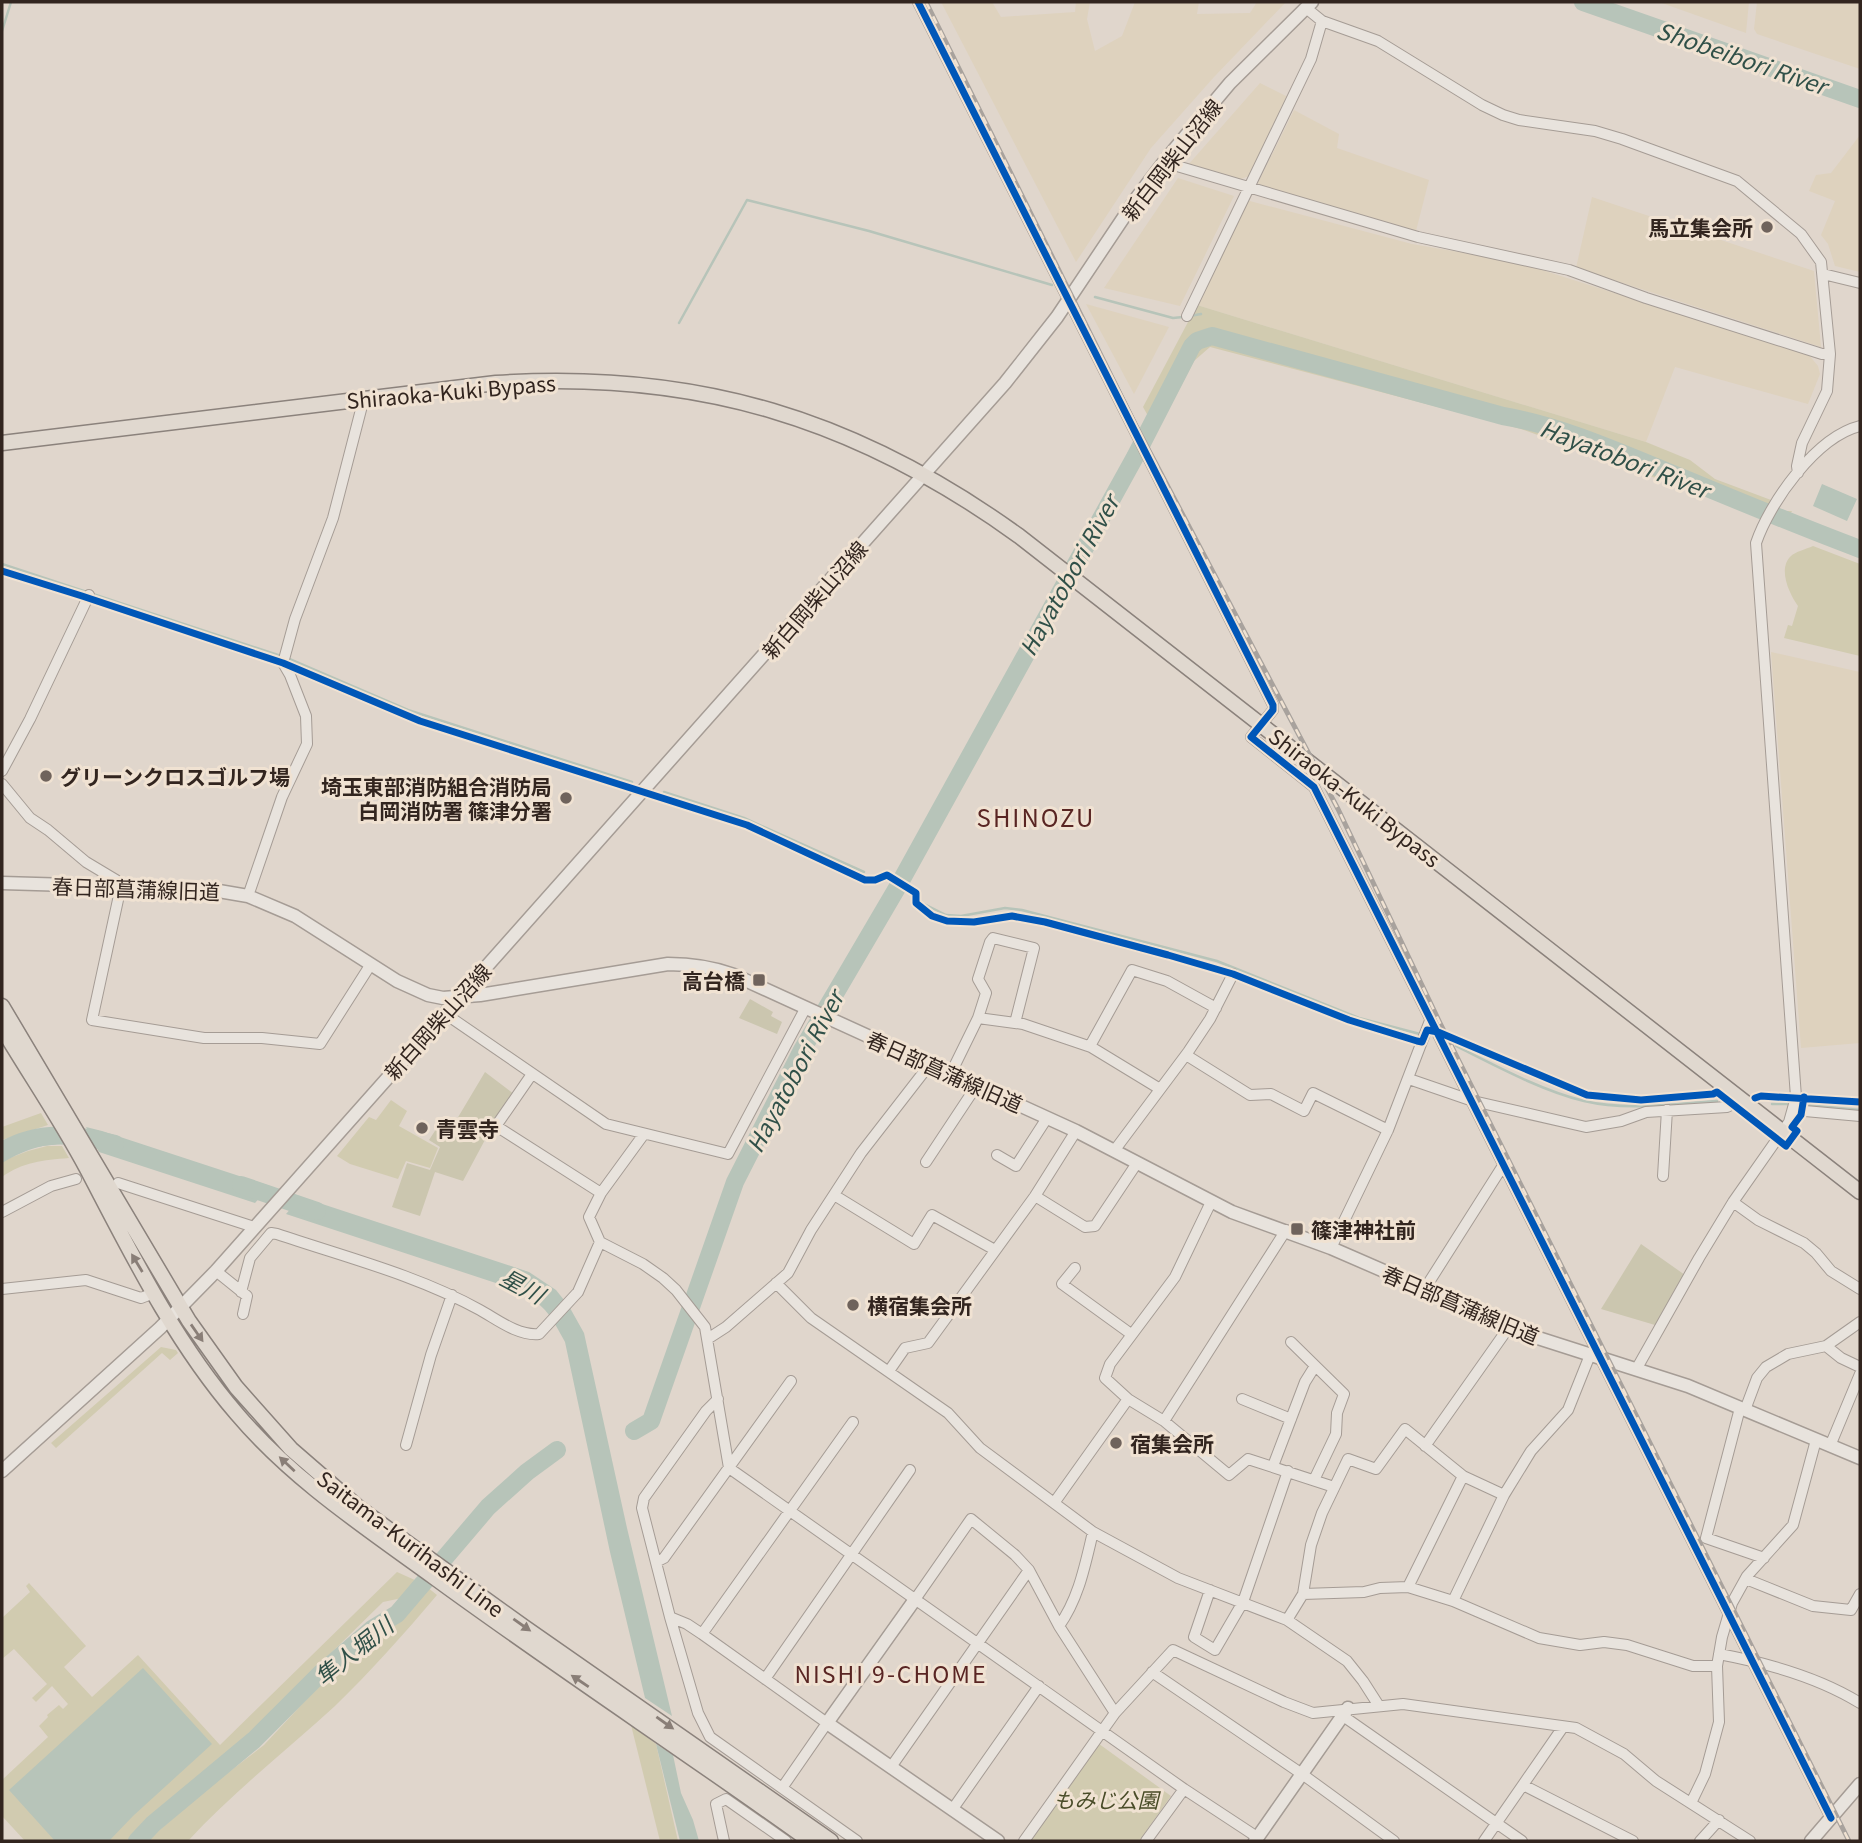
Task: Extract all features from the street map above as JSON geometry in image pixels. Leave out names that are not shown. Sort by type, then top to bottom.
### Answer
[{"type":"main road","name":"Shiraoka-Kuki Bypass","points":[[2,443],[364,398],[542,380],[580,380],[661,387],[721,397],[779,412],[847,437],[925,474],[995,518],[1860,1192]]},
{"type":"main road","name":"Saitama-Kurihashi Line","points":[[2,1006],[92,1168],[180,1307],[236,1387],[291,1449],[422,1561]]},
{"type":"main road","name":"Saitama-Kurihashi Line","points":[[2,1028],[58,1109]]},
{"type":"main road","name":"Saitama-Kurihashi Line","points":[[92,1168],[122,1239],[154,1293],[213,1385],[257,1436],[327,1499],[633,1701],[831,1841]]},
{"type":"main road","name":"Saitama-Kurihashi Line","points":[[443,1576],[518,1638],[810,1841]]},
{"type":"street","points":[[918,2],[1273,705],[1273,709],[1251,737],[1314,787],[1473,1101],[1596,1356],[1730,1612],[1832,1818]]},
{"type":"street","points":[[1309,5],[1322,21],[1378,41],[1503,115],[1519,120],[1595,131],[1737,181],[1801,234],[1821,262],[1830,354],[1827,391],[1802,443],[1798,473]]},
{"type":"street","name":"新白岡柴山沼線","points":[[257,1224],[1011,376],[1070,299],[1138,196],[1167,158],[1230,83],[1309,5]]},
{"type":"street","points":[[1187,316],[1311,59],[1322,21]]},
{"type":"street","points":[[1167,158],[1177,166],[1418,237],[1569,270],[1659,302],[1822,354],[1830,354]]},
{"type":"street","points":[[1823,274],[1860,283]]},
{"type":"street","points":[[248,896],[282,797],[307,744],[306,716],[285,657],[295,619],[333,518],[364,398]]},
{"type":"street","points":[[1637,1368],[1733,1202],[1783,1132],[1794,1110],[1796,1097],[1756,543],[1765,521],[1798,473],[1829,442],[1860,426]]},
{"type":"street","points":[[2,771],[89,595]]},
{"type":"street","points":[[2,784],[30,818],[121,886],[92,1020],[204,1038],[262,1038],[320,1044],[370,964]]},
{"type":"street","name":"春日部菖蒲線旧道","points":[[2,883],[207,889],[248,896],[295,916],[413,989],[437,997],[457,998],[668,964],[714,968],[1076,1131],[1247,1218],[1331,1248],[1508,1327],[1688,1386],[1860,1458]]},
{"type":"street","points":[[951,1073],[978,1018],[986,993],[978,979],[993,938],[1034,948],[1015,1023]]},
{"type":"street","points":[[1090,1046],[1132,970],[1167,981],[1216,1008]]},
{"type":"street","points":[[1114,1151],[1186,1055],[1216,1008],[1233,974]]},
{"type":"street","points":[[444,1013],[606,1124],[728,1154],[808,1010]]},
{"type":"street","points":[[978,1018],[1015,1023],[1090,1046],[1160,1088]]},
{"type":"street","points":[[1331,1248],[1388,1130],[1431,1018]]},
{"type":"street","points":[[1186,1055],[1250,1095],[1271,1094],[1304,1111],[1314,1093],[1388,1130]]},
{"type":"street","points":[[709,1338],[726,1327],[776,1283],[794,1263],[811,1230],[861,1153],[930,1063]]},
{"type":"street","points":[[532,1074],[496,1126],[601,1193]]},
{"type":"street","points":[[1409,1079],[1473,1101],[1586,1127],[1621,1121],[1646,1112],[1727,1107],[1741,1100]]},
{"type":"street","points":[[926,1162],[977,1086]]},
{"type":"street","points":[[1662,1176],[1667,1110]]},
{"type":"street","points":[[1794,1110],[1860,1116]]},
{"type":"street","points":[[998,1155],[1016,1166],[1046,1118]]},
{"type":"street","points":[[889,1371],[905,1348],[928,1343],[1035,1196],[1076,1131]]},
{"type":"street","points":[[644,1134],[601,1193],[589,1217],[600,1242],[643,1264],[676,1290],[700,1319],[709,1338],[729,1468],[1258,1840],[1346,1712]]},
{"type":"street","points":[[1035,1196],[1085,1227],[1095,1226],[1137,1163]]},
{"type":"street","points":[[1424,1290],[1504,1164]]},
{"type":"street","points":[[2,1212],[51,1185],[76,1179]]},
{"type":"street","points":[[2,1471],[170,1318],[257,1224],[118,1183]]},
{"type":"street","points":[[834,1195],[914,1244],[932,1215],[995,1250]]},
{"type":"street","points":[[1211,1202],[1174,1277],[1110,1364],[1105,1378],[1128,1399],[1164,1421],[1229,1475],[1248,1459],[1334,1487]]},
{"type":"street","points":[[1733,1202],[1758,1220],[1804,1244],[1816,1253],[1831,1271],[1860,1289]]},
{"type":"street","points":[[1164,1421],[1286,1230]]},
{"type":"street","points":[[241,1292],[250,1258],[271,1233],[425,1283],[517,1330],[534,1334],[544,1331],[578,1292],[600,1242]]},
{"type":"street","points":[[1075,1268],[1062,1284],[1131,1334]]},
{"type":"street","points":[[216,1271],[247,1296],[243,1314]]},
{"type":"street","points":[[2,1289],[86,1280],[141,1297],[154,1293]]},
{"type":"street","points":[[776,1283],[811,1318],[948,1413],[980,1448],[1093,1532],[1178,1578],[1287,1620],[1347,1661],[1379,1706]]},
{"type":"street","points":[[406,1444],[452,1295]]},
{"type":"street","points":[[1763,1558],[1706,1538],[1743,1409],[1757,1378],[1766,1367],[1788,1354],[1826,1346],[1860,1322]]},
{"type":"street","points":[[1425,1446],[1508,1327]]},
{"type":"street","points":[[1291,1342],[1345,1394],[1337,1413],[1336,1434],[1314,1480]]},
{"type":"street","points":[[1826,1346],[1841,1358],[1860,1367]]},
{"type":"street","points":[[1453,1601],[1504,1495],[1531,1451],[1568,1410],[1596,1356]]},
{"type":"street","points":[[1273,1466],[1305,1382],[1315,1366]]},
{"type":"street","points":[[1830,1446],[1860,1374]]},
{"type":"street","points":[[656,1562],[664,1558],[791,1381]]},
{"type":"street","points":[[718,1399],[706,1411],[644,1497],[642,1508],[670,1617],[705,1731],[857,1841]]},
{"type":"street","points":[[1054,1503],[1128,1399]]},
{"type":"street","points":[[1242,1399],[1291,1419]]},
{"type":"street","points":[[702,1634],[853,1422]]},
{"type":"street","points":[[1287,1620],[1303,1594],[1311,1545],[1348,1459],[1376,1469],[1405,1429],[1463,1476],[1504,1495]]},
{"type":"street","points":[[1691,1803],[1705,1774],[1719,1722],[1717,1666],[1730,1612],[1746,1579],[1793,1525],[1816,1440]]},
{"type":"street","points":[[765,1679],[910,1470]]},
{"type":"street","points":[[1210,1590],[1194,1637],[1215,1650],[1243,1602],[1288,1471]]},
{"type":"street","points":[[1408,1587],[1463,1476]]},
{"type":"street","points":[[782,1788],[971,1519],[1029,1570],[1059,1626],[1115,1713]]},
{"type":"street","points":[[1059,1626],[1069,1612],[1081,1582],[1093,1532]]},
{"type":"street","points":[[891,1767],[1029,1570]]},
{"type":"street","points":[[1746,1579],[1813,1606],[1851,1610],[1860,1594]]},
{"type":"street","points":[[1303,1594],[1408,1587],[1453,1601],[1539,1638],[1558,1643],[1580,1645],[1604,1642],[1627,1645],[1693,1666],[1717,1666]]},
{"type":"street","points":[[670,1617],[702,1634],[998,1841]]},
{"type":"street","points":[[1024,1841],[1115,1713],[1173,1650],[1313,1713],[1346,1712],[1403,1704],[1576,1728],[1624,1754],[1656,1781],[1750,1841]]},
{"type":"street","points":[[1719,1654],[1754,1661],[1840,1690],[1860,1703]]},
{"type":"street","points":[[1152,1672],[1302,1774],[1394,1841]]},
{"type":"street","points":[[952,1811],[1039,1686]]},
{"type":"street","points":[[1346,1712],[1522,1841]]},
{"type":"street","points":[[1484,1841],[1563,1727]]},
{"type":"street","points":[[1811,1841],[1860,1784]]},
{"type":"street","points":[[1523,1785],[1633,1841]]},
{"type":"street","points":[[1146,1841],[1184,1789]]},
{"type":"street","points":[[724,1841],[716,1804],[726,1799],[786,1841]]},
{"type":"street","points":[[1700,1841],[1718,1820]]},
{"type":"shaded area","points":[[941,2],[992,2],[1001,17],[1075,12],[1076,2],[1090,2],[1087,19],[1095,51],[1122,36],[1135,2],[1199,2],[1197,14],[1250,13],[1257,2],[1286,2],[1151,148],[1076,262]]},
{"type":"shaded area","points":[[1659,2],[1749,2],[1746,33]]},
{"type":"shaded area","points":[[1757,2],[1860,2],[1860,69],[1757,34],[1754,29]]},
{"type":"shaded area","points":[[1260,83],[1288,97],[1249,176],[1241,179],[1188,165]]},
{"type":"shaded area","points":[[1294,110],[1339,134],[1337,148],[1429,180],[1416,231],[1257,185]]},
{"type":"shaded area","points":[[1860,135],[1860,272],[1835,266],[1828,244],[1821,235],[1835,201],[1809,191],[1816,175],[1831,173]]},
{"type":"shaded area","points":[[1178,178],[1234,196],[1180,306],[1104,288]]},
{"type":"shaded area","points":[[1592,197],[1814,271],[1821,347],[1576,268]]},
{"type":"shaded area","points":[[1246,200],[1412,244],[1517,262],[1809,355],[1818,366],[1820,374],[1808,404],[1675,367],[1646,442],[1197,305]]},
{"type":"shaded area","points":[[1086,304],[1169,327],[1134,394]]},
{"type":"shaded area","points":[[1771,652],[1860,672],[1860,1043],[1801,1048]]},
{"type":"shaded area","points":[[750,999],[773,1012],[771,1016],[782,1022],[777,1034],[739,1018]]},
{"type":"shaded area","points":[[485,1072],[514,1094],[494,1123],[463,1181],[435,1172],[420,1216],[392,1207],[407,1163],[430,1170],[440,1147],[429,1140],[444,1117],[454,1124]]},
{"type":"shaded area","points":[[1641,1244],[1685,1275],[1655,1325],[1601,1309]]},
{"type":"green space","points":[[1197,305],[1646,442],[1690,460],[1715,479],[1771,500],[1771,504],[1782,511],[1792,511],[1784,525],[1521,429],[1210,347],[1194,361],[1157,432],[1143,407]]},
{"type":"green space","points":[[1813,546],[1860,564],[1860,656],[1784,638],[1788,625],[1792,626],[1798,606],[1786,582],[1787,561],[1793,555]]},
{"type":"green space","points":[[391,1100],[407,1111],[399,1126],[438,1148],[430,1168],[406,1161],[398,1179],[350,1164],[337,1156],[369,1117],[376,1120]]},
{"type":"green space","points":[[41,1113],[48,1125],[2,1140],[2,1127]]},
{"type":"green space","points":[[47,1146],[62,1146],[69,1158],[34,1163],[2,1177],[2,1161]]},
{"type":"green space","points":[[161,1347],[176,1350],[178,1353],[170,1360],[162,1353],[56,1448],[51,1443]]},
{"type":"green space","points":[[397,1572],[417,1581],[402,1598],[383,1602],[218,1764],[149,1819],[129,1841],[25,1841],[2,1816],[2,1780],[48,1737],[39,1726],[47,1715],[59,1705],[63,1709],[68,1704],[52,1686],[36,1702],[32,1698],[47,1684],[14,1649],[2,1659],[2,1618],[30,1592],[26,1586],[29,1583],[86,1646],[64,1667],[92,1697],[138,1655],[220,1745]]},
{"type":"green space","points":[[427,1587],[437,1595],[374,1666],[335,1706],[241,1789],[188,1841],[147,1841],[199,1795],[264,1745],[320,1685],[366,1644],[400,1619]]},
{"type":"green space","points":[[631,1725],[656,1744],[678,1841],[660,1841]]},
{"type":"green space","name":"もみじ公園","points":[[1095,1741],[1171,1796],[1139,1841],[1029,1841]]},
{"type":"water","points":[[1822,484],[1857,499],[1847,521],[1813,506]]},
{"type":"water","points":[[86,1127],[270,1186],[255,1203],[99,1152]]},
{"type":"water","points":[[50,1128],[60,1144],[30,1150],[2,1163],[2,1143],[21,1134]]},
{"type":"water","points":[[301,1197],[529,1272],[556,1290],[564,1300],[549,1315],[536,1302],[508,1287],[286,1214]]},
{"type":"water","points":[[570,1308],[584,1333],[672,1716],[645,1698],[610,1552],[565,1342],[555,1324]]},
{"type":"water","points":[[143,1668],[212,1744],[109,1841],[55,1841],[9,1790]]},
{"type":"water","points":[[656,1744],[673,1755],[681,1793],[699,1841],[680,1841]]},
{"type":"waterway","points":[[2,31],[11,2]]},
{"type":"waterway","name":"Shobeibori River","points":[[1583,2],[1860,99]]},
{"type":"waterway","points":[[679,323],[747,200],[869,231],[1052,285]]},
{"type":"waterway","points":[[1095,297],[1173,318],[1183,317]]},
{"type":"waterway","points":[[1190,316],[1201,314]]},
{"type":"waterway","name":"Hayatobori River","points":[[634,1431],[651,1421],[735,1182],[802,1050],[897,888],[1197,341],[1212,336],[1563,431],[1860,549]]},
{"type":"waterway","points":[[2,564],[281,656]]},
{"type":"waterway","points":[[287,658],[408,710],[632,782]]},
{"type":"waterway","points":[[664,792],[744,818],[864,872]]},
{"type":"waterway","points":[[924,904],[946,915],[961,916],[1005,908],[1022,910],[1217,961],[1359,1018],[1420,1034]]},
{"type":"waterway","points":[[1456,1046],[1535,1084],[1584,1101],[1616,1106],[1717,1101]]},
{"type":"waterway","points":[[1772,1104],[1788,1104]]},
{"type":"waterway","points":[[1806,1105],[1860,1110]]},
{"type":"waterway","name":"星川","points":[[2,1151],[29,1140],[57,1135],[115,1144]]},
{"type":"waterway","name":"星川","points":[[241,1185],[317,1211]]},
{"type":"waterway","name":"隼人堀川","points":[[137,1841],[153,1824],[254,1740],[321,1673],[372,1629],[397,1614],[488,1507],[527,1472],[557,1450]]},
{"type":"railway","points":[[926,2],[1137,428],[1338,809],[1440,1023],[1849,1841]]},
{"type":"cycle path","points":[[918,2],[1273,705],[1273,710],[1251,737],[1314,787],[1831,1818]]},
{"type":"cycle path","points":[[2,571],[283,663],[420,721],[747,825],[865,880],[875,880],[887,875],[916,893],[916,903],[932,916],[947,921],[974,922],[1012,916],[1045,922],[1168,955],[1233,974],[1349,1020],[1417,1041],[1422,1042],[1427,1030],[1438,1032],[1587,1095],[1641,1100],[1717,1092],[1786,1146],[1797,1131],[1792,1127],[1801,1115],[1804,1097]]},
{"type":"cycle path","points":[[1755,1098],[1761,1096],[1860,1102]]},
{"type":"place","name":"馬立集会所","points":[[1767,227]]},
{"type":"place","name":"グリーンクロスゴルフ場","points":[[46,776]]},
{"type":"place","name":"埼玉東部消防組合消防局 白岡消防署 篠津分署","points":[[566,798]]},
{"type":"place","name":"高台橋","points":[[759,980]]},
{"type":"place","name":"青雲寺","points":[[422,1128]]},
{"type":"place","name":"篠津神社前","points":[[1297,1229]]},
{"type":"place","name":"横宿集会所","points":[[853,1305]]},
{"type":"place","name":"宿集会所","points":[[1116,1443]]},
{"type":"district","name":"SHINOZU","points":[[1036,816]]},
{"type":"district","name":"NISHI 9-CHOME","points":[[891,1673]]}]
